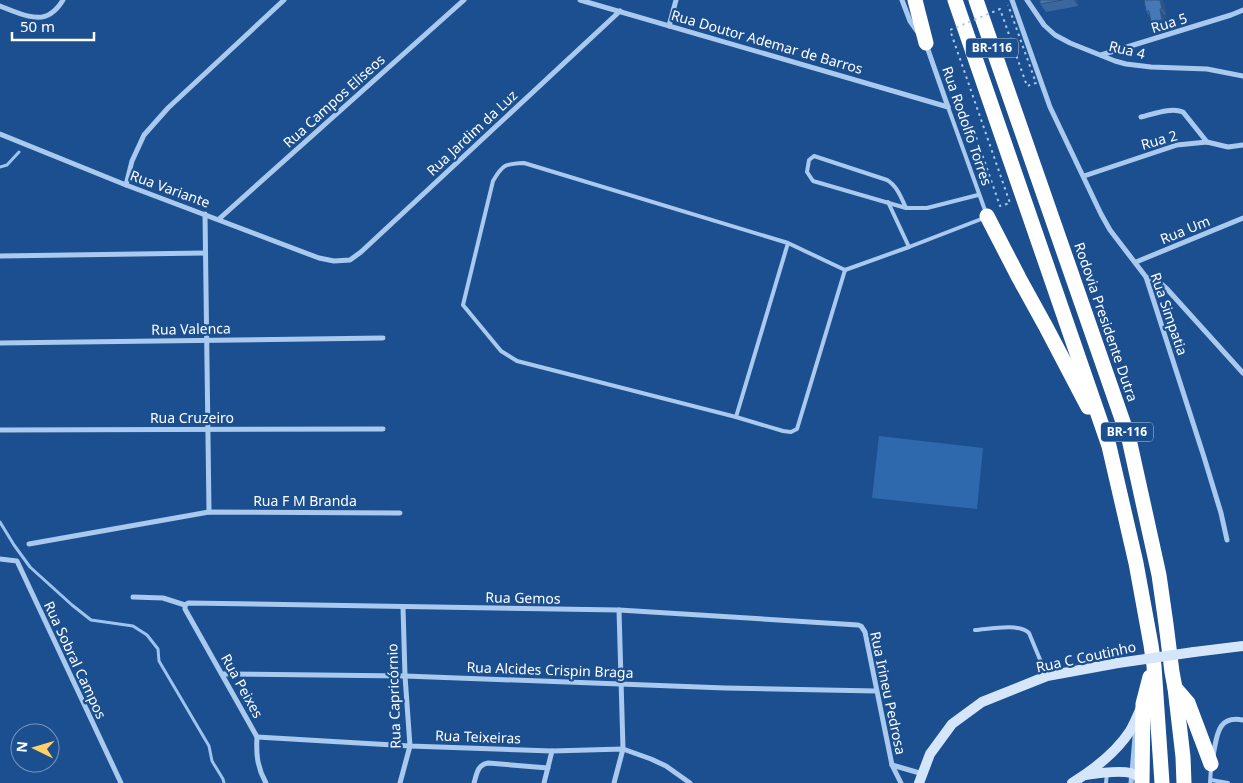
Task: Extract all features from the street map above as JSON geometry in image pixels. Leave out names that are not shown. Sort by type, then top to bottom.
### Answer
[{"type":"highway","points":[[915,0],[926,43]]},
{"type":"highway","name":"BR-116","points":[[954,0],[1109,446],[1136,563],[1154,666],[1162,783]]},
{"type":"highway","name":"Rodovia Presidente Dutra","points":[[976,0],[1129,439],[1159,575],[1175,688],[1184,783]]},
{"type":"highway","points":[[987,0],[1009,96]]},
{"type":"highway","points":[[987,216],[1109,446]]},
{"type":"highway","points":[[1136,779],[1143,704],[1154,666]]},
{"type":"highway","points":[[1175,688],[1188,703],[1211,764]]},
{"type":"main road","name":"Rua C Coutinho","points":[[921,778],[930,754],[952,724],[982,702],[1047,676],[1118,663],[1243,646]]},
{"type":"main road","points":[[1072,783],[1085,775],[1122,741],[1130,730],[1143,704]]},
{"type":"main road","points":[[1085,775],[1136,779]]},
{"type":"street","points":[[0,6],[31,17],[40,18],[49,15],[63,0]]},
{"type":"street","points":[[126,185],[132,161],[144,135],[168,108],[284,0]]},
{"type":"street","name":"Rua Campos Eliseos","points":[[219,219],[464,0]]},
{"type":"street","name":"Rua Doutor Ademar de Barros","points":[[580,0],[948,107]]},
{"type":"street","points":[[669,26],[676,0]]},
{"type":"street","name":"Rua Rodolfo Torres","points":[[902,0],[910,21],[926,43],[948,107]]},
{"type":"street","name":"Rua Simpatia","points":[[1012,0],[1050,107],[1101,214],[1110,230],[1146,276],[1222,513],[1227,540]]},
{"type":"street","name":"Rua 4","points":[[1027,0],[1044,25],[1055,35],[1100,55],[1126,64],[1206,69],[1243,76]]},
{"type":"street","name":"Rua 5","points":[[1100,55],[1243,10]]},
{"type":"street","name":"Rua Jardim da Luz","points":[[334,262],[350,260],[361,252],[620,11]]},
{"type":"street","points":[[1141,116],[1176,110],[1183,112],[1208,142]]},
{"type":"street","name":"Rua Variante","points":[[0,134],[126,185],[334,262]]},
{"type":"street","name":"Rua 2","points":[[1084,176],[1172,146],[1208,142],[1228,147],[1243,145]]},
{"type":"street","points":[[205,214],[209,512]]},
{"type":"street","name":"Rua Um","points":[[1136,262],[1243,218]]},
{"type":"street","points":[[0,256],[205,253]]},
{"type":"street","points":[[1146,276],[1159,282],[1167,289],[1243,373]]},
{"type":"street","name":"Rua Valenca","points":[[0,343],[383,338]]},
{"type":"street","name":"Rua Cruzeiro","points":[[0,430],[383,429]]},
{"type":"street","name":"Rua F M Branda","points":[[29,544],[209,512],[400,513]]},
{"type":"street","name":"Rua Sobral Campos","points":[[0,559],[17,561],[121,783]]},
{"type":"street","points":[[133,597],[163,598],[185,605]]},
{"type":"street","name":"Rua Gemos","points":[[185,605],[188,603],[619,610],[854,624],[861,626]]},
{"type":"street","name":"Rua Peixes","points":[[185,605],[185,609],[258,737],[256,753],[261,774],[266,783]]},
{"type":"street","name":"Rua Capricórnio","points":[[400,783],[410,746],[403,607]]},
{"type":"street","points":[[614,783],[623,749],[619,610]]},
{"type":"street","name":"Rua Irineu Pedrosa","points":[[861,626],[865,632],[892,765],[902,783]]},
{"type":"street","name":"Rua Alcides Crispin Braga","points":[[222,674],[405,676],[725,688],[876,691]]},
{"type":"street","points":[[1136,718],[1136,779]]},
{"type":"street","points":[[1211,764],[1222,724],[1234,718],[1243,720]]},
{"type":"street","name":"Rua Teixeiras","points":[[258,737],[552,752],[623,749],[666,766],[690,783]]},
{"type":"street","points":[[544,783],[552,752]]},
{"type":"street","points":[[474,783],[480,766],[488,763],[548,768]]},
{"type":"street","name":"Rua Irineu Pedrosa","points":[[892,765],[921,778]]},
{"type":"lane","name":"Rua Rodolfo Torres","points":[[948,107],[987,216]]},
{"type":"lane","points":[[906,208],[893,183],[888,180],[814,156],[809,160],[807,172],[813,181],[906,208],[926,208],[978,195]]},
{"type":"lane","points":[[845,270],[797,429],[791,432],[517,361],[501,350],[463,305],[493,181],[501,168],[510,164],[524,163],[788,243],[845,270],[908,248],[987,216]]},
{"type":"lane","points":[[888,202],[908,248]]},
{"type":"lane","points":[[736,418],[788,243]]},
{"type":"lane","points":[[975,630],[1017,627],[1025,629],[1030,633],[1047,676]]},
{"type":"lane","points":[[1211,764],[1211,781],[1228,783]]},
{"type":"path","points":[[957,130],[972,125],[1000,206],[1010,203],[950,30],[1000,9],[1027,86],[1036,83],[1008,5]]},
{"type":"shaded area","points":[[879,436],[983,448],[977,509],[872,498]]},
{"type":"building","points":[[1040,0],[1063,0],[1040,4]]},
{"type":"building","points":[[1144,0],[1160,0],[1162,20],[1151,22]]},
{"type":"waterway","points":[[0,167],[7,165],[19,152]]},
{"type":"waterway","points":[[0,522],[30,567],[91,620],[133,626],[147,635],[158,649],[159,661],[209,746],[212,761],[224,783]]}]
